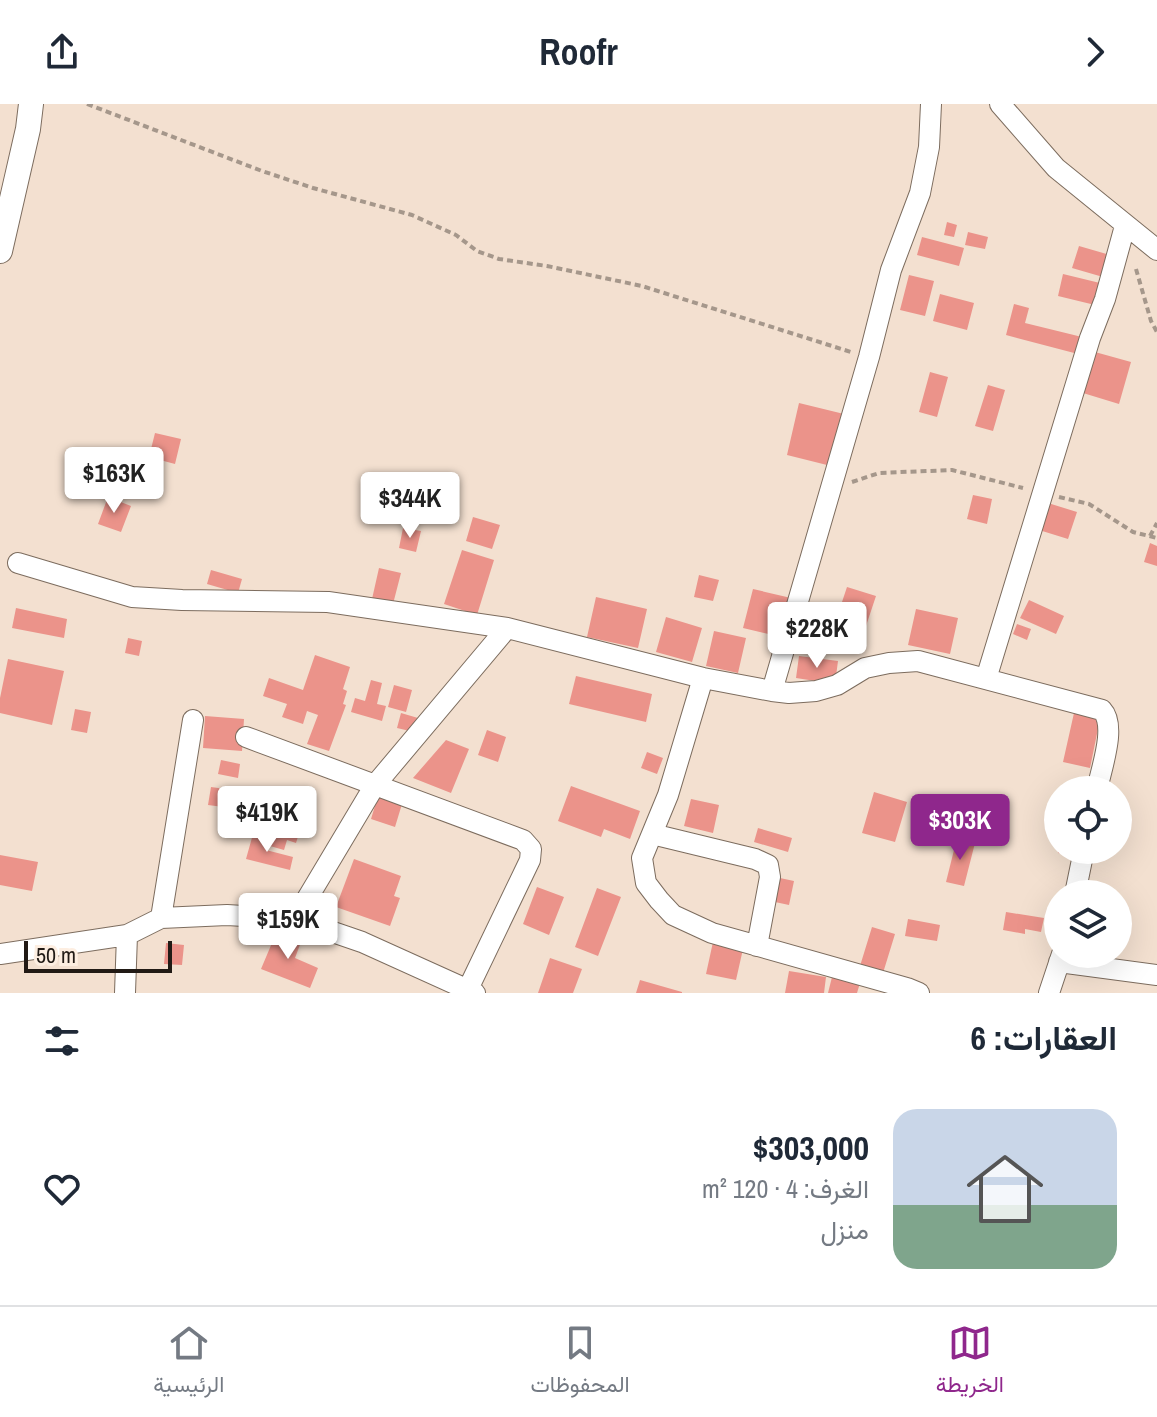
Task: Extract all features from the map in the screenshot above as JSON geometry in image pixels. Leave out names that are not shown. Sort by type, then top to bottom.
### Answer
[{"type":"street","points":[[0,251],[31,104]]},
{"type":"street","points":[[772,691],[869,357],[891,270],[920,193],[929,147],[931,104]]},
{"type":"street","points":[[1000,104],[1056,168],[1150,245]]},
{"type":"street","points":[[986,679],[1125,226]]},
{"type":"street","points":[[18,563],[132,597],[328,602],[507,628],[703,678],[789,693],[816,691],[837,685],[865,668],[918,661],[1102,710],[1107,716],[1109,733],[1100,776]]},
{"type":"street","points":[[295,919],[375,785],[507,628]]},
{"type":"street","points":[[703,678],[668,795],[642,858],[646,883],[673,915],[695,926],[919,993]]},
{"type":"street","points":[[161,918],[193,720]]},
{"type":"street","points":[[0,954],[127,935],[161,918],[227,915],[295,919],[362,942],[472,991],[530,860],[531,849],[523,840],[246,737]]},
{"type":"street","points":[[652,834],[755,859],[768,865],[770,877],[757,946]]},
{"type":"street","points":[[125,993],[127,935]]},
{"type":"street","points":[[1049,993],[1057,968]]},
{"type":"street","points":[[1117,968],[1157,975]]},
{"type":"path","points":[[87,104],[262,171],[412,215],[446,230],[488,255],[642,286],[869,357]]},
{"type":"path","points":[[1150,245],[1135,272],[1157,332]]},
{"type":"path","points":[[831,490],[879,473],[952,470],[1089,504],[1133,532],[1157,538]]},
{"type":"path","points":[[1150,536],[1157,523]]},
{"type":"building","points":[[947,222],[957,225],[954,237],[944,235]]},
{"type":"building","points":[[968,232],[988,237],[985,249],[965,245]]},
{"type":"building","points":[[922,237],[964,248],[959,266],[917,255]]},
{"type":"building","points":[[1079,246],[1110,255],[1103,277],[1072,268]]},
{"type":"building","points":[[1063,274],[1100,283],[1095,305],[1058,296]]},
{"type":"building","points":[[909,275],[934,281],[925,316],[900,310]]},
{"type":"building","points":[[940,294],[974,303],[967,330],[933,321]]},
{"type":"building","points":[[1014,304],[1029,308],[1025,323],[1082,337],[1078,354],[1006,335]]},
{"type":"building","points":[[1095,352],[1131,362],[1119,404],[1083,393]]},
{"type":"building","points":[[930,372],[948,377],[937,417],[919,412]]},
{"type":"building","points":[[988,385],[1005,390],[993,431],[975,426]]},
{"type":"building","points":[[799,403],[844,414],[831,466],[787,455]]},
{"type":"building","points":[[155,433],[181,439],[175,464],[149,457]]},
{"type":"building","points":[[973,495],[992,499],[987,524],[967,519]]},
{"type":"building","points":[[108,497],[131,506],[121,532],[98,524]]},
{"type":"building","points":[[1048,503],[1077,512],[1068,539],[1039,530]]},
{"type":"building","points":[[473,517],[500,525],[492,549],[466,541]]},
{"type":"building","points":[[403,528],[421,531],[416,552],[399,548]]},
{"type":"building","points":[[1150,543],[1157,546],[1157,566],[1144,562]]},
{"type":"building","points":[[462,550],[494,560],[477,615],[444,604]]},
{"type":"building","points":[[379,568],[401,573],[393,604],[372,599]]},
{"type":"building","points":[[211,570],[242,579],[238,593],[207,584]]},
{"type":"building","points":[[699,575],[719,580],[713,601],[694,597]]},
{"type":"building","points":[[847,587],[876,596],[863,635],[834,626]]},
{"type":"building","points":[[753,589],[791,598],[781,637],[743,628]]},
{"type":"building","points":[[596,597],[647,609],[638,648],[587,637]]},
{"type":"building","points":[[1029,600],[1064,616],[1056,634],[1020,618]]},
{"type":"building","points":[[16,608],[67,619],[64,638],[12,628]]},
{"type":"building","points":[[916,609],[958,618],[950,654],[908,645]]},
{"type":"building","points":[[666,617],[702,628],[692,662],[656,652]]},
{"type":"building","points":[[1017,624],[1031,629],[1027,640],[1013,634]]},
{"type":"building","points":[[714,631],[746,638],[738,673],[706,666]]},
{"type":"building","points":[[128,638],[142,641],[139,656],[125,653]]},
{"type":"building","points":[[315,655],[350,667],[343,689],[347,691],[343,704],[346,705],[329,751],[307,744],[318,715],[307,711],[303,724],[282,717],[287,704],[263,696],[269,678],[303,690]]},
{"type":"building","points":[[799,656],[838,661],[835,684],[796,678]]},
{"type":"building","points":[[8,659],[64,671],[52,725],[0,713]]},
{"type":"building","points":[[576,676],[652,694],[646,722],[569,704]]},
{"type":"building","points":[[371,680],[382,683],[377,704],[386,706],[382,721],[351,712],[355,698],[365,701]]},
{"type":"building","points":[[394,685],[412,690],[406,712],[388,707]]},
{"type":"building","points":[[75,709],[91,712],[87,733],[71,730]]},
{"type":"building","points":[[401,713],[418,718],[414,732],[397,728]]},
{"type":"building","points":[[1074,713],[1100,719],[1090,768],[1063,762]]},
{"type":"building","points":[[205,716],[244,719],[242,751],[203,748]]},
{"type":"building","points":[[487,730],[506,737],[498,762],[478,755]]},
{"type":"building","points":[[446,740],[469,749],[451,793],[413,778]]},
{"type":"building","points":[[647,752],[663,758],[657,774],[641,768]]},
{"type":"building","points":[[221,760],[240,764],[238,778],[218,774]]},
{"type":"building","points":[[571,786],[640,811],[630,839],[604,829],[601,837],[558,821]]},
{"type":"building","points":[[211,787],[233,790],[231,808],[208,805]]},
{"type":"building","points":[[874,792],[907,802],[895,842],[862,833]]},
{"type":"building","points":[[378,796],[402,804],[395,827],[371,819]]},
{"type":"building","points":[[691,799],[719,805],[713,833],[684,826]]},
{"type":"building","points":[[277,820],[301,827],[296,843],[287,840],[284,850],[270,846]]},
{"type":"building","points":[[758,828],[792,838],[788,852],[754,842]]},
{"type":"building","points":[[253,834],[269,838],[266,850],[293,857],[290,870],[246,859]]},
{"type":"building","points":[[957,838],[975,843],[964,886],[946,882]]},
{"type":"building","points":[[0,855],[38,862],[32,891],[0,885]]},
{"type":"building","points":[[354,859],[401,876],[394,896],[400,898],[390,926],[336,907]]},
{"type":"building","points":[[780,878],[794,881],[789,905],[775,902]]},
{"type":"building","points":[[537,887],[564,897],[549,935],[523,924]]},
{"type":"building","points":[[597,888],[621,897],[598,956],[575,947]]},
{"type":"building","points":[[1006,912],[1044,918],[1041,932],[1025,929],[1025,934],[1003,930]]},
{"type":"building","points":[[908,919],[940,925],[937,941],[905,936]]},
{"type":"building","points":[[872,927],[895,934],[883,973],[860,966]]},
{"type":"building","points":[[277,931],[301,942],[295,958],[318,968],[310,988],[261,969]]},
{"type":"building","points":[[713,942],[743,949],[736,980],[706,974]]},
{"type":"building","points":[[166,943],[184,945],[182,965],[164,964]]},
{"type":"building","points":[[550,958],[582,969],[573,993],[538,993]]},
{"type":"building","points":[[789,971],[826,977],[824,993],[785,993]]},
{"type":"building","points":[[832,977],[860,983],[857,993],[828,993]]},
{"type":"building","points":[[640,980],[682,992],[682,993],[636,993]]}]
